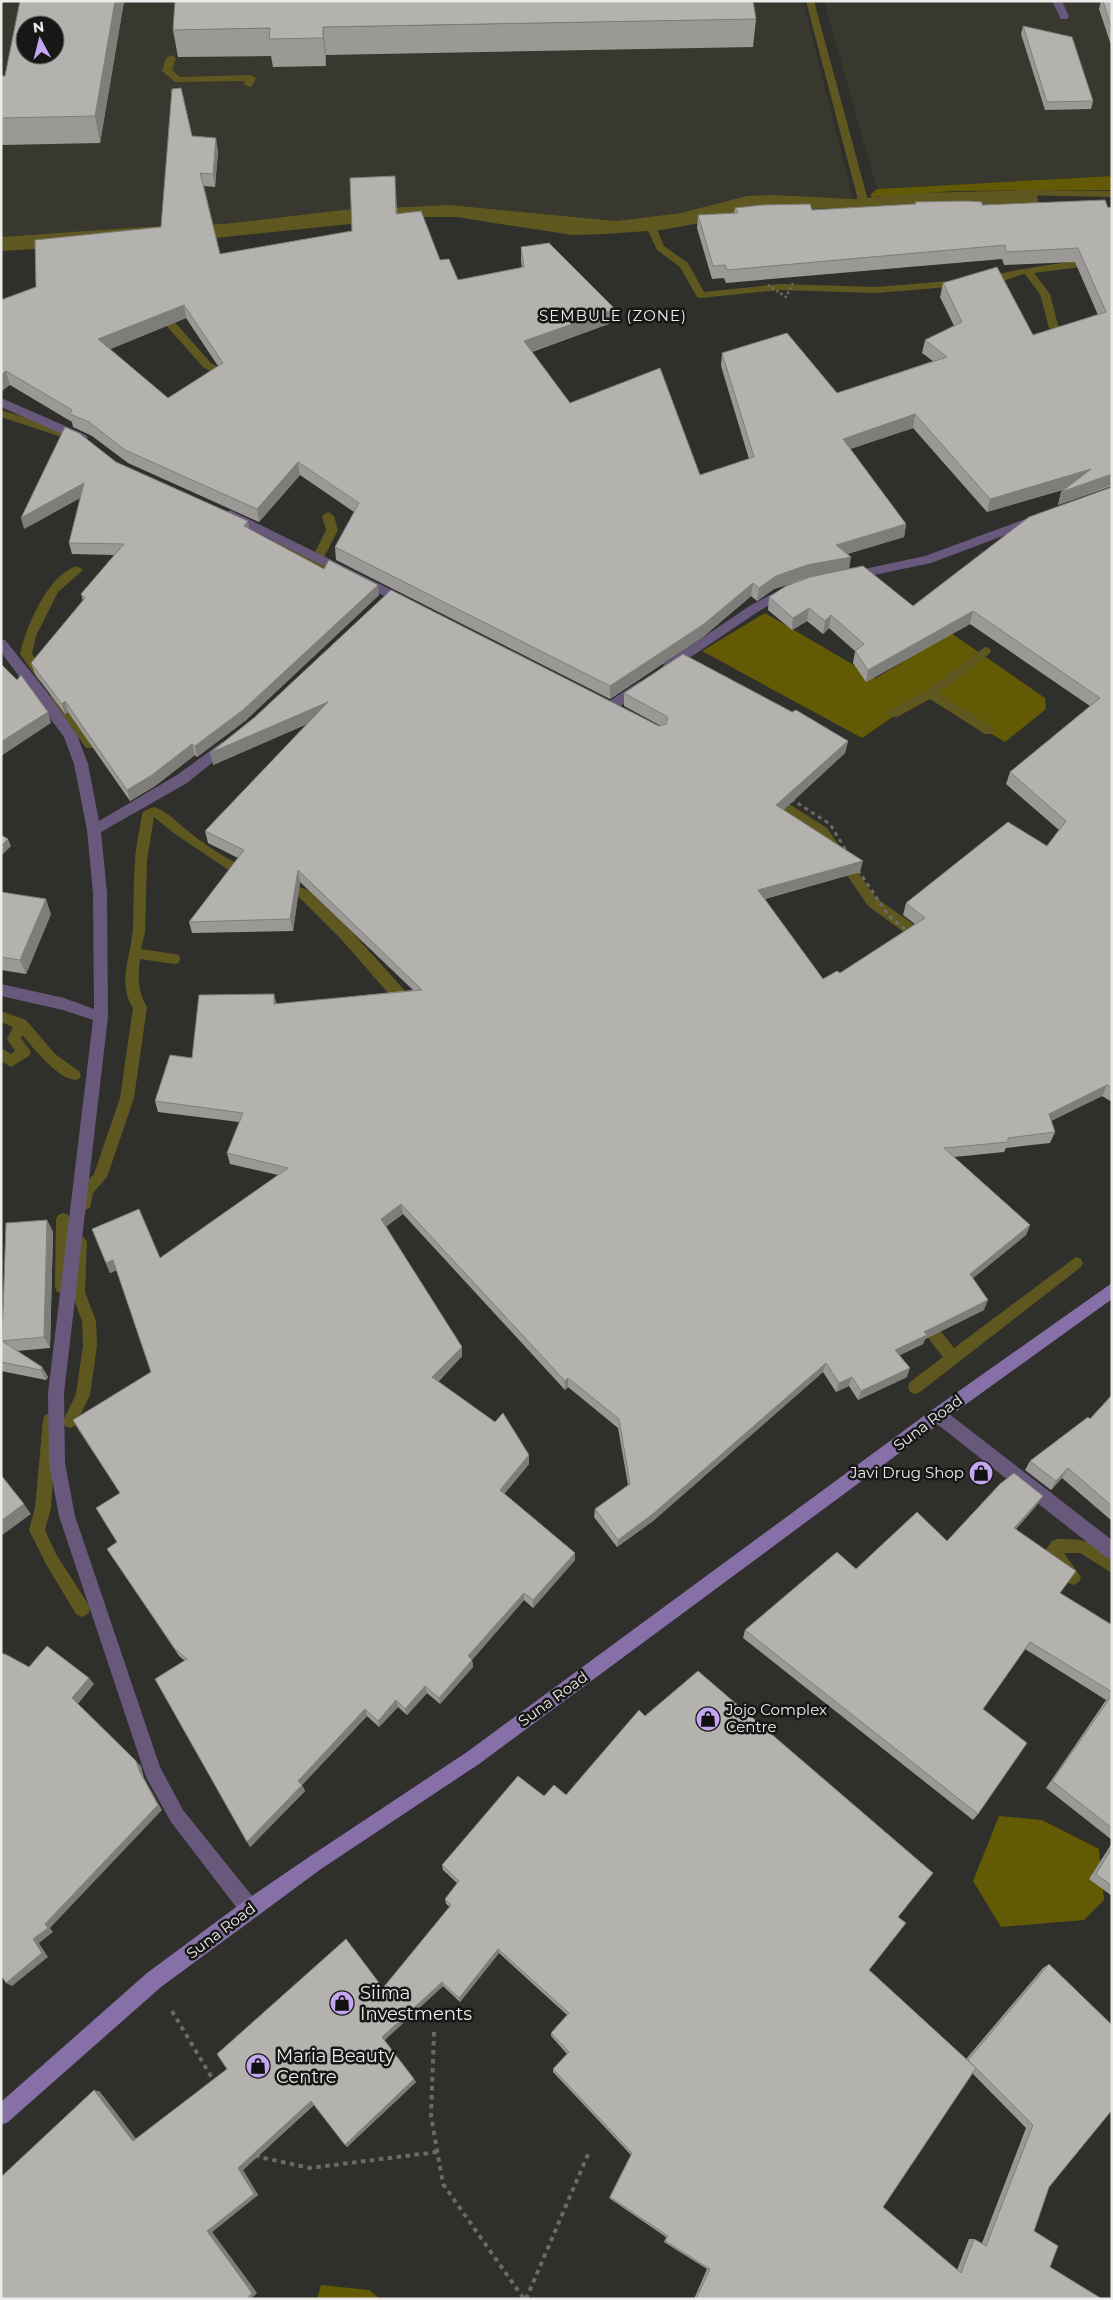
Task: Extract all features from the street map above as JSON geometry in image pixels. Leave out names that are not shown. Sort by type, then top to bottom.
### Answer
[{"type":"street","points":[[1057,1],[1064,18]]},
{"type":"street","points":[[1,402],[87,440],[92,445]]},
{"type":"street","points":[[222,510],[416,607]]},
{"type":"street","points":[[834,579],[926,560],[1044,516]]},
{"type":"street","points":[[626,715],[605,704],[652,678],[755,608],[779,594],[797,587]]},
{"type":"street","points":[[378,607],[391,594]]},
{"type":"street","points":[[1,643],[42,695],[70,735],[81,764],[94,830],[100,893],[101,1017],[56,1393],[57,1463],[67,1516],[152,1771],[177,1816],[250,1909]]},
{"type":"street","points":[[94,830],[182,779],[236,737]]},
{"type":"street","points":[[1,990],[64,1004],[101,1017]]},
{"type":"street","name":"Suna Road","points":[[1,2115],[154,1980],[315,1863],[473,1758],[938,1415],[1112,1290]]},
{"type":"street","points":[[938,1415],[1112,1551]]},
{"type":"path","points":[[768,284],[786,297],[793,283]]},
{"type":"path","points":[[789,797],[830,824],[849,856]]},
{"type":"path","points":[[854,864],[889,916],[910,933]]},
{"type":"path","points":[[154,1980],[219,2090]]},
{"type":"path","points":[[434,2032],[431,2116],[443,2184],[525,2299]]},
{"type":"path","points":[[254,2149],[259,2157],[310,2168],[437,2152]]},
{"type":"path","points":[[525,2299],[590,2152]]},
{"type":"shaded area","points":[[1,1],[803,1],[853,199],[774,195],[681,213],[616,221],[449,205],[343,210],[223,224],[143,227],[1,237]]},
{"type":"shaded area","points":[[824,1],[1112,1],[1112,176],[877,189]]},
{"type":"shaded area","points":[[1112,176],[1112,190],[955,191],[872,197],[870,195],[877,189]]},
{"type":"shaded area","points":[[1037,190],[1038,203],[771,210],[662,230],[605,234],[572,235],[456,217],[417,217],[215,238],[1,251],[1,237],[143,227],[223,224],[343,210],[449,205],[616,221],[681,213],[747,196],[774,195],[853,199],[918,193]]},
{"type":"shaded area","points":[[765,613],[876,678],[951,633],[1045,698],[1046,709],[1005,742],[925,695],[862,738],[702,651]]},
{"type":"shaded area","points":[[999,1816],[1042,1820],[1099,1849],[1104,1900],[1084,1920],[1001,1927],[973,1881]]},
{"type":"shaded area","points":[[321,2285],[369,2290],[380,2299],[317,2299]]},
{"type":"building","points":[[20,1],[115,1],[95,116],[1,118],[1,76],[5,76],[15,26],[15,65],[65,65],[65,15],[17,15]]},
{"type":"building","points":[[175,1],[753,1],[756,19],[323,27],[323,38],[269,39],[270,28],[173,30]]},
{"type":"building","points":[[1103,1],[1112,1],[1112,30]]},
{"type":"building","points":[[1023,26],[1072,37],[1093,101],[1047,102]]},
{"type":"building","points":[[181,88],[192,136],[216,138],[213,174],[200,173],[220,254],[352,231],[350,178],[395,176],[396,214],[421,211],[440,260],[449,259],[458,280],[524,267],[521,247],[549,243],[615,309],[524,341],[570,403],[660,368],[700,475],[754,457],[722,353],[787,333],[837,393],[947,357],[925,340],[962,322],[943,283],[997,267],[1033,335],[1106,312],[1078,248],[1006,252],[1005,245],[727,270],[725,265],[713,266],[698,215],[738,213],[735,208],[762,205],[810,204],[812,210],[916,204],[915,202],[967,201],[982,202],[982,205],[1105,200],[1108,208],[1112,207],[1112,474],[1061,492],[1091,469],[990,499],[915,414],[843,439],[906,524],[836,545],[851,557],[807,565],[776,576],[759,588],[753,583],[704,624],[610,686],[335,547],[359,503],[298,462],[257,509],[125,450],[89,422],[70,414],[72,410],[6,371],[1,375],[1,300],[36,287],[35,240],[161,227],[172,89]],"holes":[[[184,305],[223,363],[168,398],[98,339]]]},
{"type":"building","points":[[65,427],[79,433],[116,462],[248,521],[244,526],[324,569],[329,560],[378,585],[243,710],[195,746],[192,744],[152,775],[127,790],[65,701],[62,704],[31,663],[85,598],[81,594],[124,544],[69,543],[84,483],[21,518]]},
{"type":"building","points":[[1112,487],[1112,1088],[1107,1085],[1049,1114],[1055,1132],[1008,1138],[1008,1142],[944,1148],[1030,1225],[970,1274],[988,1300],[924,1332],[927,1335],[895,1350],[910,1368],[861,1391],[852,1377],[839,1383],[826,1363],[654,1513],[618,1540],[595,1509],[630,1484],[619,1419],[568,1378],[565,1381],[401,1204],[381,1219],[462,1347],[432,1377],[495,1422],[503,1413],[529,1455],[500,1490],[575,1553],[533,1600],[524,1593],[468,1656],[472,1660],[439,1698],[425,1686],[405,1709],[396,1700],[378,1721],[365,1709],[298,1781],[302,1785],[247,1842],[155,1679],[187,1659],[175,1649],[107,1549],[117,1542],[96,1508],[120,1493],[73,1420],[151,1372],[113,1260],[106,1263],[92,1229],[139,1209],[160,1258],[288,1168],[227,1153],[243,1113],[155,1101],[170,1055],[192,1058],[199,995],[274,994],[274,1004],[422,990],[298,870],[290,919],[189,922],[244,850],[205,831],[328,702],[210,753],[255,717],[391,590],[659,726],[666,724],[668,719],[666,716],[624,693],[683,654],[792,712],[796,710],[848,741],[776,805],[863,861],[758,890],[823,979],[837,971],[840,973],[925,918],[906,903],[1008,822],[1047,846],[1066,821],[1010,772],[1100,698],[973,611],[868,670],[855,651],[864,644],[831,615],[825,621],[809,608],[793,618],[769,597],[786,586],[810,577],[863,566],[913,606],[1029,517]]},
{"type":"building","points":[[1,664],[17,680],[21,675],[48,712],[1,742]]},
{"type":"building","points":[[1,835],[8,839],[1,846]]},
{"type":"building","points":[[1,892],[46,899],[20,960],[1,957]]},
{"type":"building","points":[[47,1220],[44,1337],[2,1341],[6,1223]]},
{"type":"building","points":[[2,1341],[42,1367],[41,1370],[1,1362]]},
{"type":"building","points":[[1112,1395],[1112,1506],[1068,1468],[1056,1481],[1030,1461],[1088,1417],[1090,1419]]},
{"type":"building","points":[[1014,1473],[1043,1496],[1014,1528],[1076,1571],[1060,1593],[1112,1625],[1112,1692],[1030,1642],[983,1709],[1027,1743],[978,1814],[745,1630],[837,1552],[856,1569],[917,1512],[947,1541],[1000,1484]]},
{"type":"building","points":[[1,1475],[24,1504],[1,1521]]},
{"type":"building","points":[[47,1646],[89,1678],[72,1698],[136,1761],[158,1805],[45,1924],[48,1928],[33,1939],[42,1953],[6,1983],[1,1975],[1,1654],[5,1654],[29,1667]]},
{"type":"building","points":[[698,1671],[933,1873],[898,1917],[906,1923],[869,1970],[976,2068],[968,2060],[1049,1964],[1112,2025],[1112,2110],[1049,2187],[1034,2231],[1058,2246],[1050,2267],[1102,2299],[696,2299],[710,2269],[665,2241],[668,2236],[610,2197],[632,2153],[553,2069],[569,2052],[551,2033],[569,2013],[498,1949],[459,1998],[442,1982],[382,2037],[414,2079],[345,2145],[311,2101],[238,2168],[254,2194],[207,2231],[252,2293],[247,2299],[1,2299],[1,2177],[94,2090],[133,2141],[227,2069],[217,2054],[346,1939],[383,1988],[451,1905],[445,1899],[459,1881],[442,1865],[518,1776],[544,1796],[554,1785],[566,1795],[639,1710],[645,1716]],"holes":[[[976,2068],[1033,2125],[986,2246],[974,2239],[961,2273],[883,2207]]]},
{"type":"building","points":[[1112,1695],[1112,1828],[1052,1781]]},
{"type":"building","points":[[1112,1848],[1112,1886],[1096,1874]]},
{"type":"waterway","points":[[810,1],[864,204]]},
{"type":"waterway","points":[[171,58],[167,71],[178,80],[251,78],[249,84]]},
{"type":"waterway","points":[[1019,193],[1112,194]]},
{"type":"waterway","points":[[649,222],[660,248],[684,265],[701,295],[780,287],[876,290],[961,283]]},
{"type":"waterway","points":[[985,280],[998,279],[1016,272],[1112,260]]},
{"type":"waterway","points":[[1028,271],[1045,294],[1053,326],[1070,339]]},
{"type":"waterway","points":[[159,311],[207,365],[217,372],[231,373]]},
{"type":"waterway","points":[[1,413],[74,437]]},
{"type":"waterway","points":[[316,562],[332,530],[328,516]]},
{"type":"waterway","points":[[276,544],[316,562]]},
{"type":"waterway","points":[[316,562],[341,578]]},
{"type":"waterway","points":[[43,678],[26,654],[30,636],[54,589],[77,570]]},
{"type":"waterway","points":[[930,693],[985,651]]},
{"type":"waterway","points":[[893,714],[930,693]]},
{"type":"waterway","points":[[930,693],[989,731]]},
{"type":"waterway","points":[[56,697],[90,745]]},
{"type":"waterway","points":[[770,797],[823,831],[872,902],[924,939]]},
{"type":"waterway","points":[[134,953],[139,932],[141,860],[148,814],[154,812],[161,814],[179,831],[234,868],[249,874]]},
{"type":"waterway","points":[[281,886],[304,894],[345,934],[394,990],[411,1005]]},
{"type":"waterway","points":[[85,1204],[86,1190],[100,1177],[127,1098],[140,1007],[134,998],[132,978],[134,953]]},
{"type":"waterway","points":[[134,953],[174,959]]},
{"type":"waterway","points":[[1,1016],[21,1024]]},
{"type":"waterway","points":[[1,1053],[11,1061],[24,1052],[14,1039],[21,1024]]},
{"type":"waterway","points":[[21,1024],[50,1058],[74,1075]]},
{"type":"waterway","points":[[62,1287],[63,1219]]},
{"type":"waterway","points":[[70,1421],[83,1395],[90,1346],[89,1321],[78,1292],[80,1242]]},
{"type":"waterway","points":[[952,1358],[1076,1263]]},
{"type":"waterway","points":[[923,1320],[952,1358]]},
{"type":"waterway","points":[[915,1387],[952,1358]]},
{"type":"waterway","points":[[50,1420],[43,1508],[37,1530],[51,1559],[82,1609]]},
{"type":"waterway","points":[[1073,1577],[1053,1551],[1057,1546],[1082,1546],[1112,1566]]},
{"type":"place","name":"Javi Drug Shop","points":[[981,1473]]},
{"type":"place","name":"Jojo Complex Centre","points":[[708,1719]]},
{"type":"place","name":"Siima Investments","points":[[342,2003]]},
{"type":"place","name":"Maria Beauty Centre","points":[[258,2066]]},
{"type":"district","name":"SEMBULE (ZONE)","points":[[613,316]]}]
